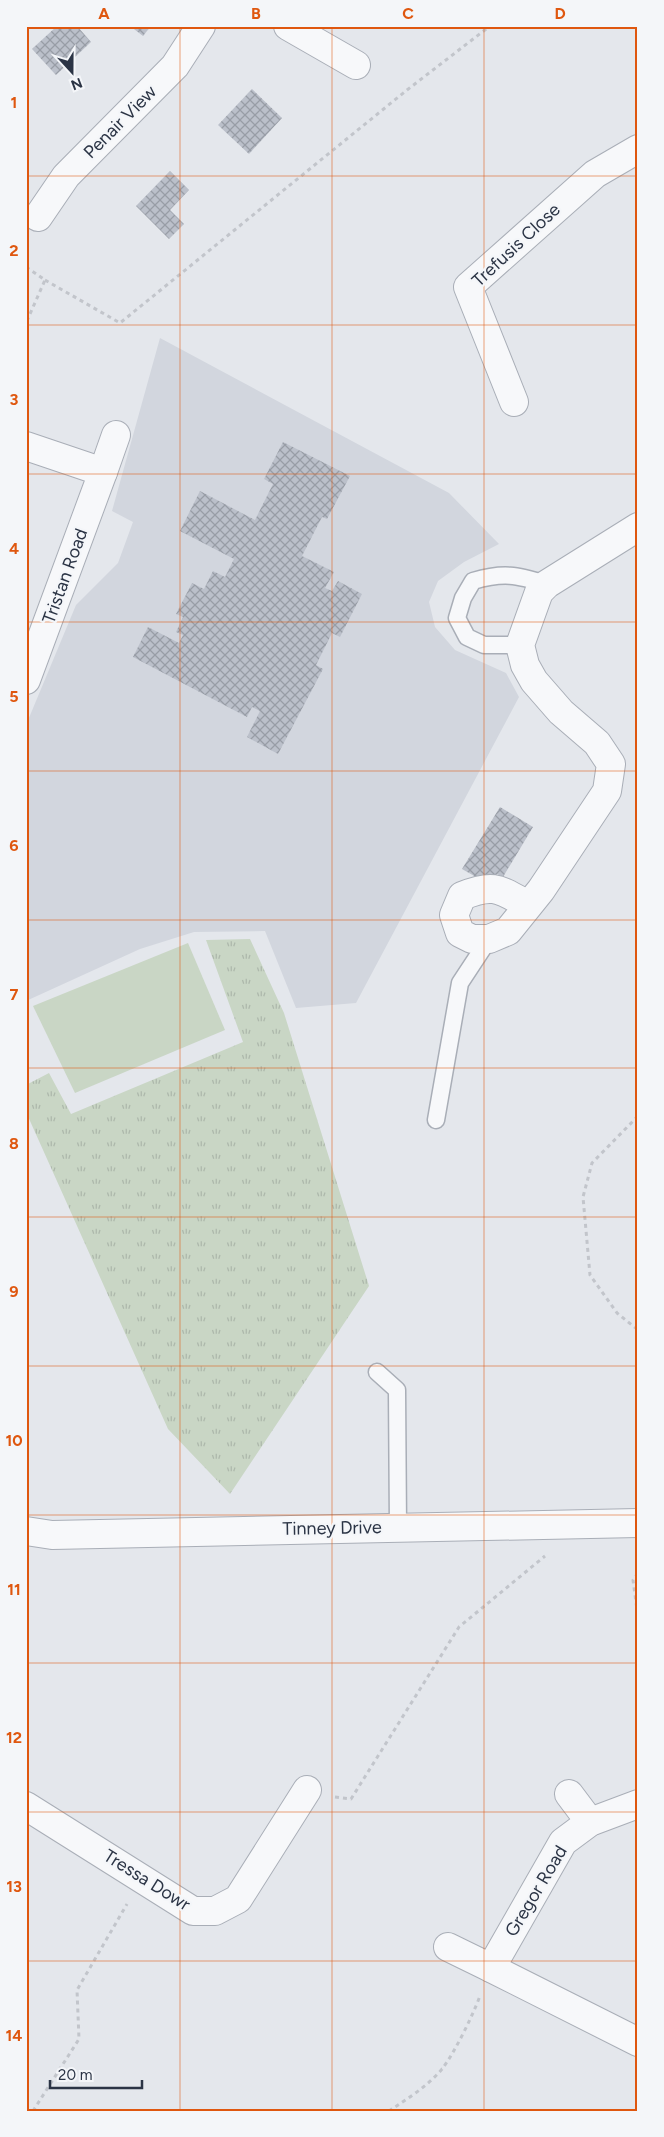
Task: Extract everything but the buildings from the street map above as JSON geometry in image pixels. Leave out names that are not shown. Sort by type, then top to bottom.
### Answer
[{"type":"street","name":"Penair View","points":[[38,217],[66,176],[175,66],[201,26]]},
{"type":"street","points":[[288,26],[356,65]]},
{"type":"street","name":"Trefusis Close","points":[[514,402],[468,286],[595,174],[638,149]]},
{"type":"street","name":"Tristan Road","points":[[26,680],[116,435]]},
{"type":"street","points":[[26,446],[103,472]]},
{"type":"street","points":[[528,905],[499,889],[480,889],[462,896],[454,914],[460,933],[472,939],[489,939],[508,931],[542,890],[607,791],[611,764],[597,743],[561,712],[534,682],[525,665],[520,645],[539,592],[547,584],[638,527]]},
{"type":"street","name":"Tinney Drive","points":[[26,1531],[62,1535],[398,1526],[638,1523]]},
{"type":"street","name":"Tressa Dowr","points":[[26,1806],[194,1911],[215,1911],[238,1899],[308,1790]]},
{"type":"street","points":[[569,1794],[590,1822]]},
{"type":"street","name":"Gregor Road","points":[[490,1968],[563,1842],[590,1822],[638,1804]]},
{"type":"street","points":[[448,1947],[638,2042]]},
{"type":"lane","points":[[520,645],[484,645],[467,636],[457,618],[463,598],[473,581],[497,574],[521,576],[547,584]]},
{"type":"lane","points":[[436,1120],[460,983],[489,939]]},
{"type":"lane","points":[[377,1372],[397,1390],[398,1526]]},
{"type":"path","points":[[26,267],[120,323],[407,90],[490,26]]},
{"type":"path","points":[[26,323],[46,280]]},
{"type":"path","points":[[638,1116],[592,1163],[583,1197],[590,1275],[618,1312],[638,1330]]},
{"type":"path","points":[[308,1790],[320,1795],[351,1799],[458,1627],[547,1554]]},
{"type":"path","points":[[638,1573],[633,1580],[638,1617]]},
{"type":"path","points":[[32,2111],[79,2039],[76,1990],[142,1879]]},
{"type":"path","points":[[389,2111],[415,2093],[442,2070],[474,2012]]},
{"type":"shaded area","points":[[160,338],[449,493],[499,544],[464,562],[438,581],[429,602],[435,627],[455,650],[506,673],[519,697],[356,1003],[296,1008],[265,931],[194,932],[140,949],[26,1001],[26,725],[76,605],[118,563],[133,522],[112,511]]},
{"type":"green space","points":[[250,939],[284,1013],[369,1286],[230,1494],[168,1429],[26,1112],[26,1085],[49,1073],[71,1114],[243,1042],[206,940]]},
{"type":"green space","points":[[188,943],[225,1030],[75,1093],[33,1006]]}]
